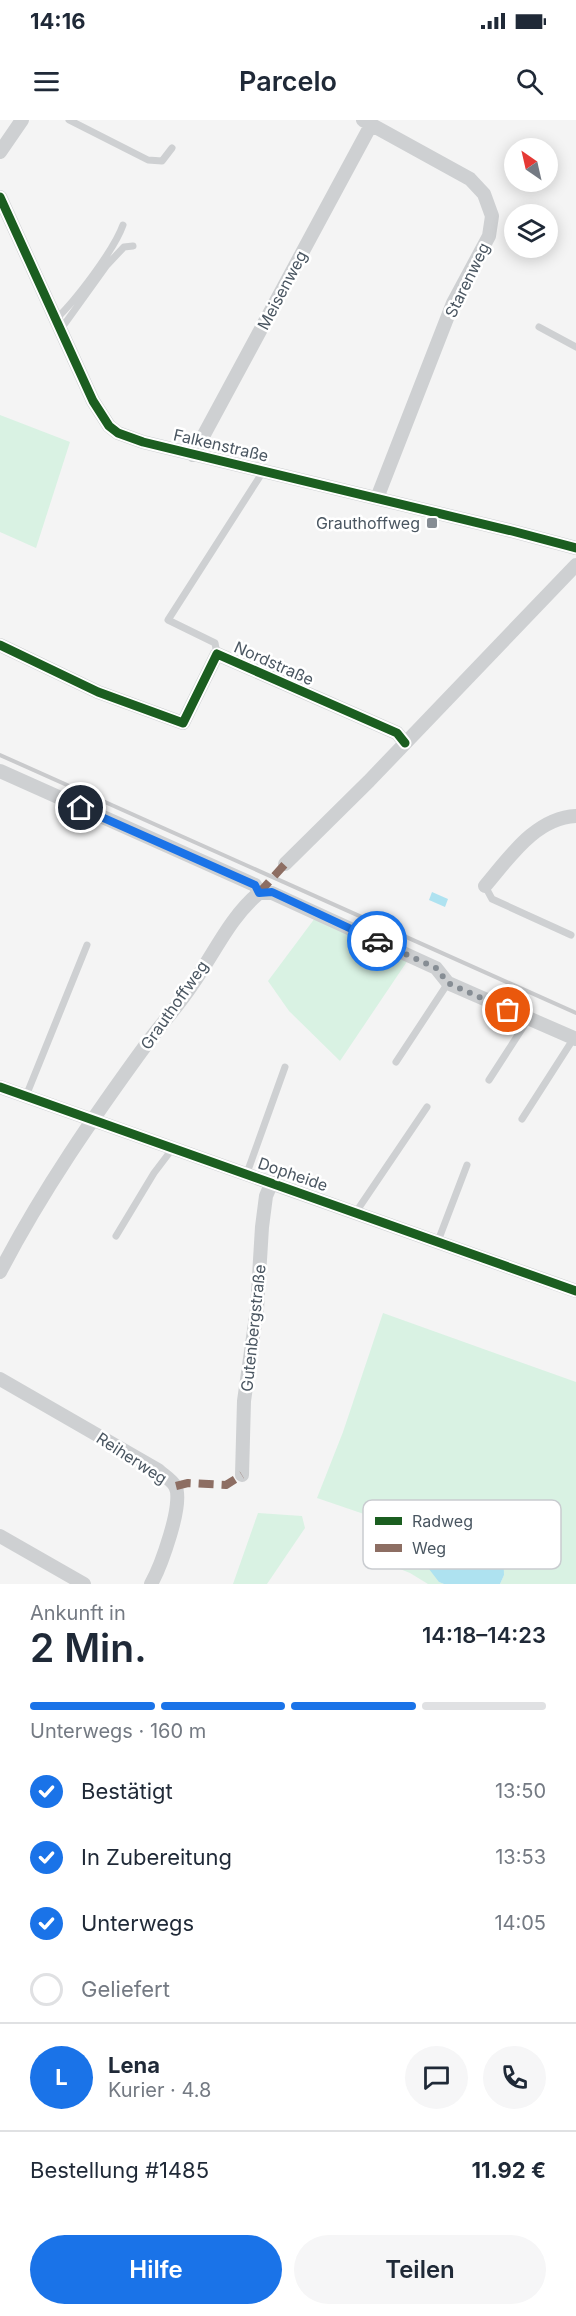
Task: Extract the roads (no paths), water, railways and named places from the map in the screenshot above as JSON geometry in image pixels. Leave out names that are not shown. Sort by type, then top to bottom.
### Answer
[{"type":"street","points":[[0,152],[22,120]]},
{"type":"street","name":"Meisenweg","points":[[193,456],[367,123]]},
{"type":"street","name":"Starenweg","points":[[367,123],[470,179],[484,194],[492,216],[489,236],[453,303],[377,498]]},
{"type":"street","name":"Falkenstraße","points":[[0,197],[93,400],[109,426],[129,437],[193,456],[264,470],[576,548]]},
{"type":"street","points":[[285,864],[369,781],[576,566]]},
{"type":"street","name":"Nordstraße","points":[[0,645],[99,692],[183,723],[216,654],[397,733],[405,742]]},
{"type":"street","points":[[0,771],[255,885],[259,893],[272,892],[436,968],[448,983],[575,1039]]},
{"type":"street","points":[[485,886],[528,837],[546,824],[576,816]]},
{"type":"street","name":"Grauthoffweg","points":[[0,1272],[39,1202],[92,1120],[193,984],[250,900],[259,893]]},
{"type":"street","name":"Dopheide","points":[[0,1087],[576,1291]]},
{"type":"street","name":"Gutenbergstraße","points":[[242,1475],[244,1401],[257,1309],[262,1227],[266,1196],[272,1182]]},
{"type":"street","name":"Reiherweg","points":[[0,1379],[158,1470],[176,1486],[178,1500],[171,1532],[160,1568],[151,1584]]},
{"type":"street","points":[[0,1536],[84,1584]]},
{"type":"lane","points":[[69,120],[148,160],[162,160],[172,148]]},
{"type":"lane","points":[[58,324],[107,254],[123,225]]},
{"type":"lane","points":[[58,324],[124,247],[133,246]]},
{"type":"lane","points":[[538,327],[576,347]]},
{"type":"lane","points":[[216,654],[215,643],[168,620],[264,470]]},
{"type":"lane","points":[[485,886],[492,900],[572,935]]},
{"type":"lane","points":[[26,1096],[87,945]]},
{"type":"lane","points":[[396,1062],[448,983]]},
{"type":"lane","points":[[489,1080],[529,1018]]},
{"type":"lane","points":[[522,1119],[575,1039]]},
{"type":"lane","points":[[247,1173],[285,1067]]},
{"type":"lane","points":[[356,1212],[427,1107]]},
{"type":"lane","points":[[116,1236],[154,1173],[173,1148]]},
{"type":"lane","points":[[438,1241],[467,1165]]},
{"type":"water","points":[[432,892],[448,899],[445,907],[429,900]]},
{"type":"water","points":[[429,1569],[504,1569],[500,1584],[444,1584],[439,1582]]},
{"type":"railway","points":[[0,755],[576,1013]]},
{"type":"place","name":"Grauthoffweg","points":[[432,523]]}]
